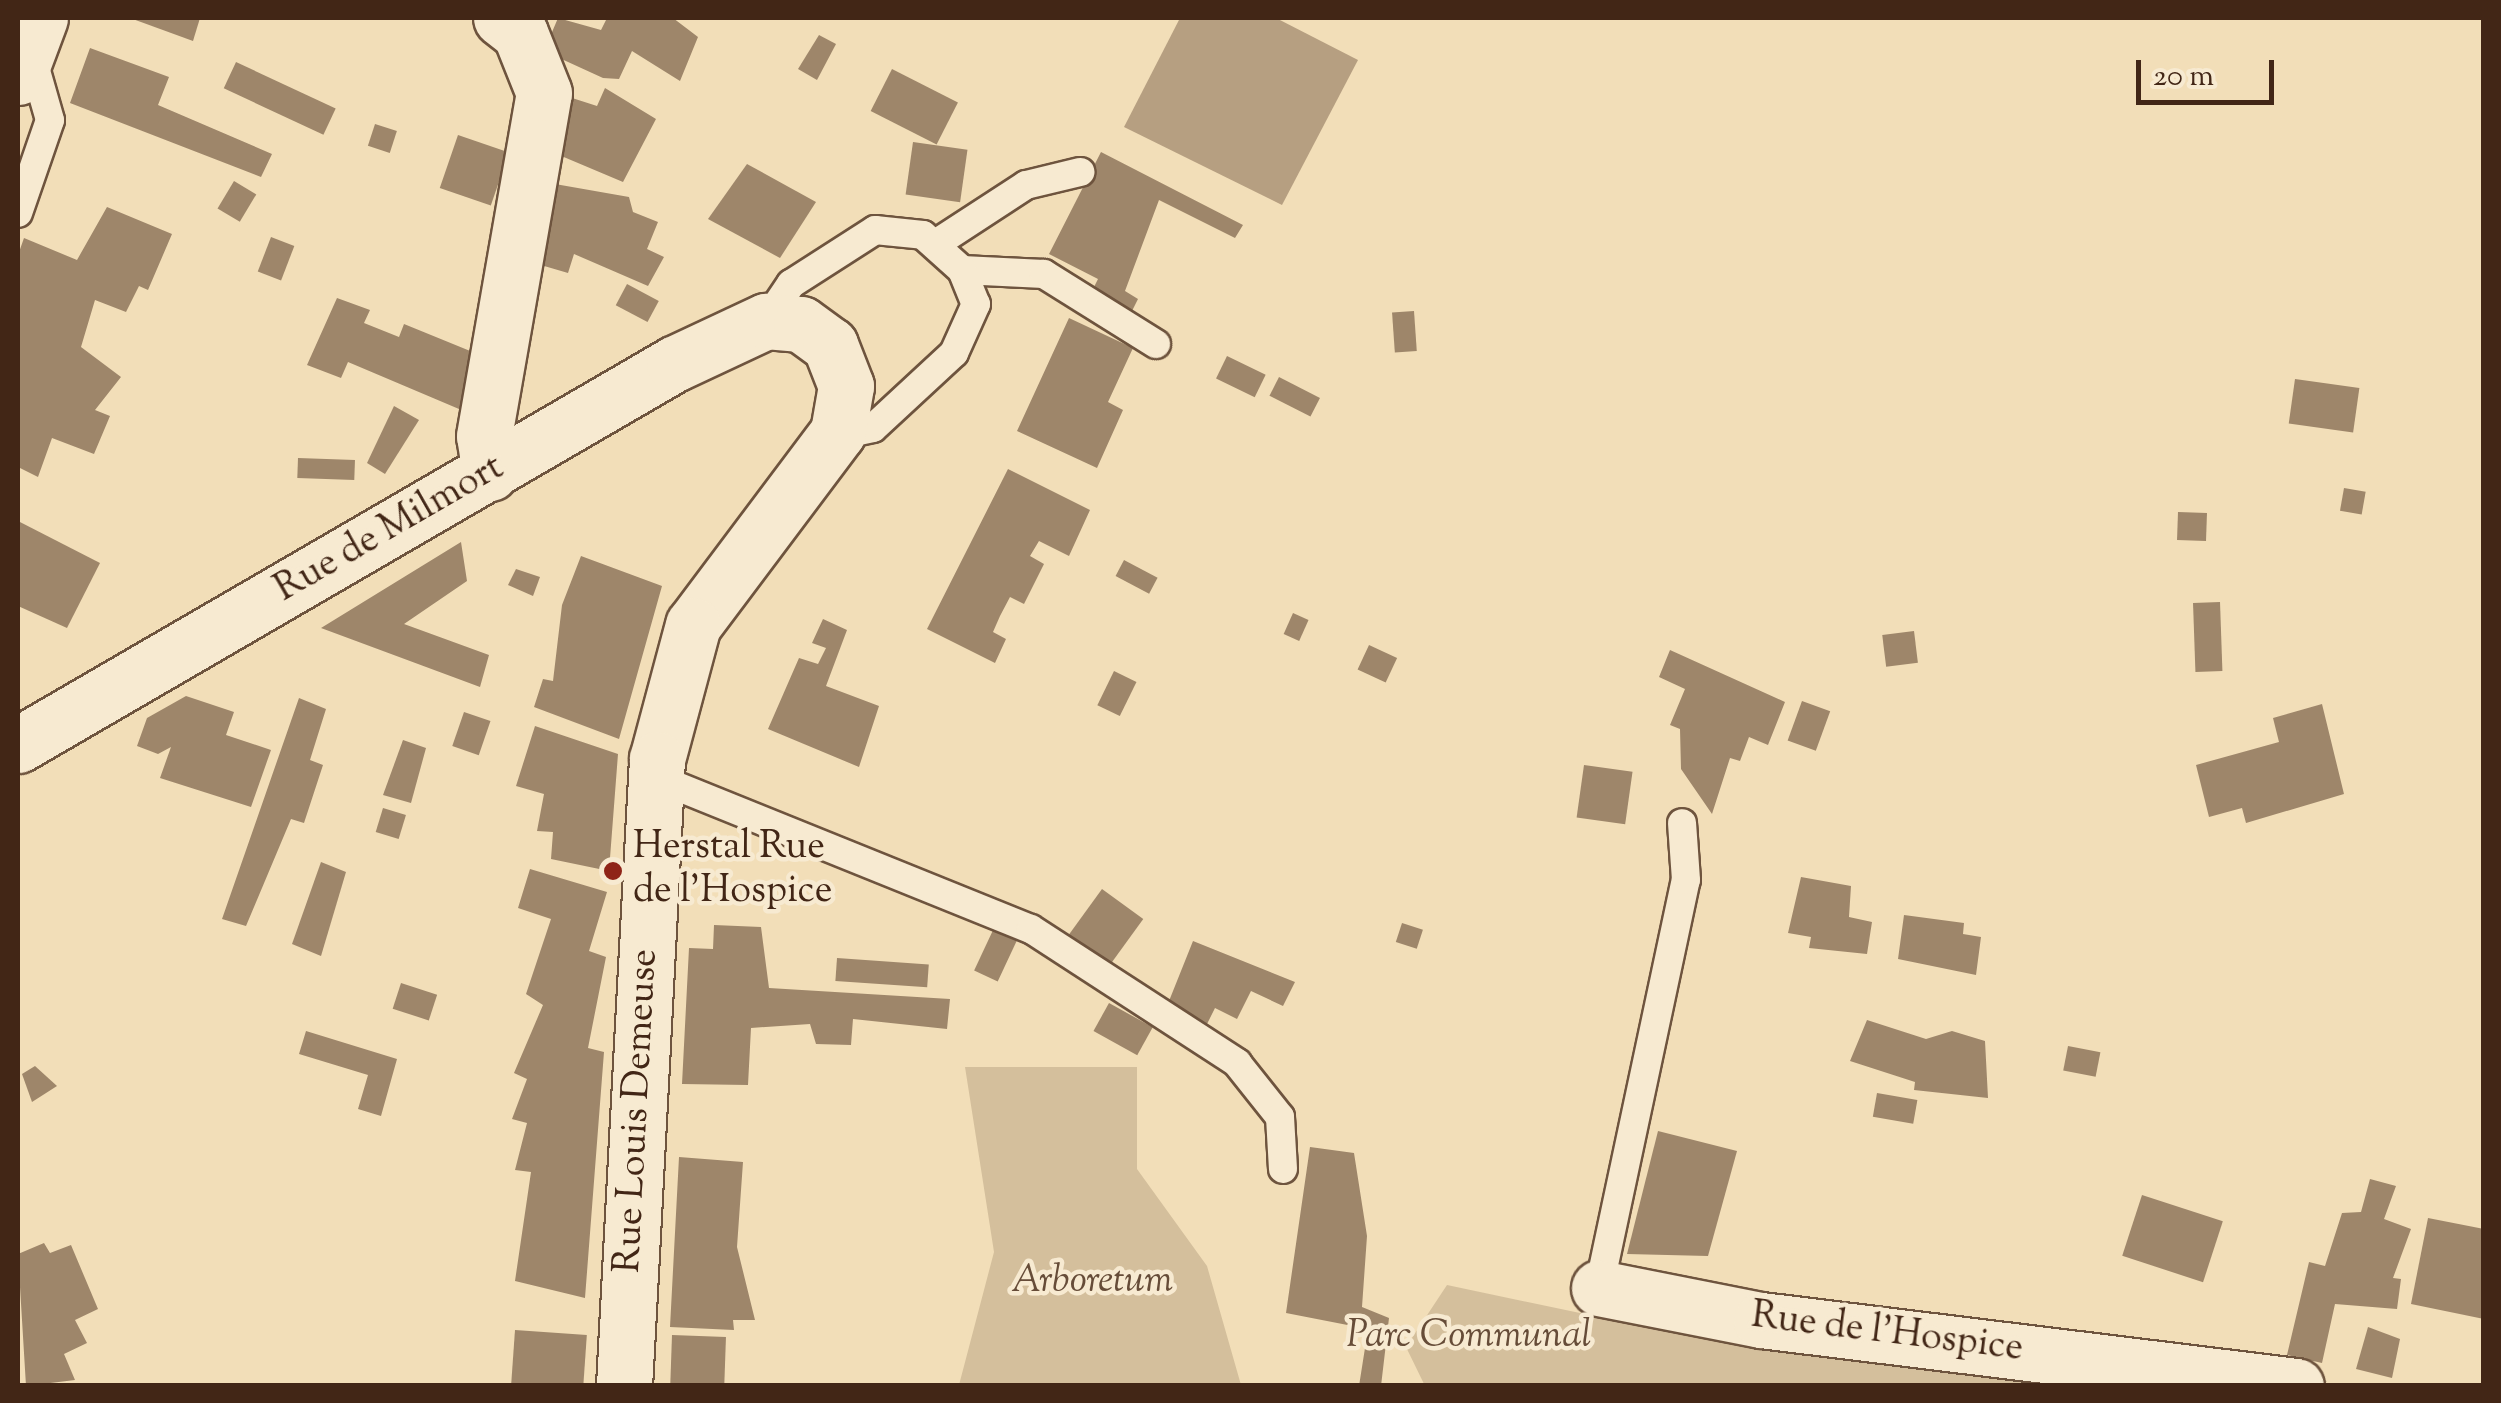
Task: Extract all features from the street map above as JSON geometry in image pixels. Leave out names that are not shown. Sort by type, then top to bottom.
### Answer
[{"type":"street","points":[[490,473],[484,436],[544,93],[518,23]]},
{"type":"street","points":[[654,777],[694,625],[834,436],[846,386],[830,345],[802,324],[766,320]]},
{"type":"street","name":"Rue de Milmort","points":[[18,745],[490,473],[766,320]]},
{"type":"street","name":"Rue Louis Demeuse","points":[[624,1386],[654,777]]},
{"type":"street","name":"Rue de l'Hospice","points":[[1598,1288],[1761,1320],[2296,1386]]},
{"type":"lane","points":[[18,213],[50,120],[29,47]]},
{"type":"lane","points":[[834,436],[873,428],[954,353],[976,304],[962,270],[937,243],[1026,185],[1080,172]]},
{"type":"lane","name":"Rue de Milmort","points":[[766,320],[791,284],[875,230],[937,243]]},
{"type":"lane","points":[[962,270],[1044,274],[1156,344]]},
{"type":"lane","points":[[654,777],[1030,930],[1237,1063],[1280,1117],[1283,1168]]},
{"type":"lane","points":[[1598,1288],[1686,880],[1682,823]]},
{"type":"green space","name":"Arboretum","points":[[965,1067],[1137,1067],[1137,1169],[1207,1266],[1241,1385],[959,1385],[994,1252]]},
{"type":"green space","name":"Parc Communal","points":[[1447,1285],[1599,1317],[2165,1385],[1425,1386],[1406,1347]]},
{"type":"shaded area","points":[[1180,18],[1276,18],[1358,60],[1282,205],[1124,127]]},
{"type":"building","points":[[130,18],[200,18],[193,41]]},
{"type":"building","points":[[558,18],[601,30],[607,18],[673,18],[698,37],[680,81],[632,51],[619,79],[603,78],[544,51]]},
{"type":"building","points":[[819,35],[836,44],[817,80],[798,69]]},
{"type":"building","points":[[90,48],[169,77],[158,105],[272,154],[261,177],[70,103]]},
{"type":"building","points":[[236,62],[336,108],[323,135],[224,88]]},
{"type":"building","points":[[892,69],[958,103],[937,144],[871,111]]},
{"type":"building","points":[[605,88],[656,119],[623,182],[559,155],[569,97],[597,106]]},
{"type":"building","points":[[375,124],[397,131],[390,153],[368,146]]},
{"type":"building","points":[[458,135],[509,153],[491,206],[440,188]]},
{"type":"building","points":[[913,142],[967,150],[960,202],[906,194]]},
{"type":"building","points":[[1101,152],[1243,225],[1235,238],[1159,200],[1125,291],[1138,299],[1128,319],[1087,301],[1098,279],[1049,254]]},
{"type":"building","points":[[747,164],[816,202],[780,258],[708,219]]},
{"type":"building","points":[[234,181],[256,194],[240,222],[218,208]]},
{"type":"building","points":[[555,184],[629,197],[633,212],[658,222],[647,249],[664,257],[648,286],[574,254],[568,273],[534,263]]},
{"type":"building","points":[[107,207],[172,234],[148,290],[139,286],[126,312],[95,300],[81,347],[121,377],[95,410],[110,416],[94,454],[52,438],[38,477],[18,467],[18,255],[24,238],[77,260]]},
{"type":"building","points":[[271,237],[294,246],[281,281],[258,272]]},
{"type":"building","points":[[627,284],[659,301],[648,322],[616,305]]},
{"type":"building","points":[[337,298],[370,310],[364,323],[399,337],[404,324],[480,355],[459,409],[348,362],[341,378],[307,365]]},
{"type":"building","points":[[1414,311],[1417,351],[1395,352],[1392,313]]},
{"type":"building","points":[[1069,318],[1133,348],[1108,402],[1123,410],[1097,468],[1017,431]]},
{"type":"building","points":[[1227,356],[1266,375],[1255,397],[1216,378]]},
{"type":"building","points":[[1279,377],[1320,398],[1310,417],[1269,396]]},
{"type":"building","points":[[2295,379],[2359,388],[2353,433],[2289,424]]},
{"type":"building","points":[[394,406],[419,420],[385,474],[367,463]]},
{"type":"building","points":[[298,458],[355,460],[354,480],[297,478]]},
{"type":"building","points":[[1008,469],[1090,510],[1069,556],[1039,541],[1030,556],[1044,564],[1024,604],[1010,597],[1000,616],[993,632],[1006,639],[995,663],[927,629]]},
{"type":"building","points":[[2344,488],[2366,492],[2362,514],[2340,511]]},
{"type":"building","points":[[2178,512],[2207,513],[2206,541],[2177,540]]},
{"type":"building","points":[[18,521],[100,563],[67,628],[18,606]]},
{"type":"building","points":[[461,542],[467,581],[404,624],[489,655],[480,687],[321,628]]},
{"type":"building","points":[[581,556],[662,586],[619,739],[534,707],[543,679],[553,681],[562,605]]},
{"type":"building","points":[[1124,560],[1158,578],[1149,594],[1116,576]]},
{"type":"building","points":[[516,569],[540,577],[533,596],[508,585]]},
{"type":"building","points":[[2220,602],[2222,671],[2195,672],[2193,603]]},
{"type":"building","points":[[1293,613],[1309,620],[1299,641],[1284,634]]},
{"type":"building","points":[[823,619],[847,630],[826,686],[879,706],[859,767],[768,729],[799,658],[818,664],[826,648],[812,643]]},
{"type":"building","points":[[1914,631],[1918,663],[1886,667],[1882,635]]},
{"type":"building","points":[[1369,645],[1397,658],[1386,683],[1358,669]]},
{"type":"building","points":[[1670,650],[1785,702],[1768,745],[1749,737],[1740,761],[1730,758],[1712,814],[1681,769],[1680,729],[1670,725],[1685,689],[1659,677]]},
{"type":"building","points":[[1114,671],[1136,682],[1120,716],[1097,705]]},
{"type":"building","points":[[186,696],[234,712],[226,735],[271,750],[251,807],[160,778],[171,747],[158,754],[137,746],[147,718]]},
{"type":"building","points":[[299,698],[326,709],[310,760],[323,765],[304,823],[291,819],[246,926],[222,919]]},
{"type":"building","points":[[1802,701],[1830,711],[1816,751],[1788,740]]},
{"type":"building","points":[[2322,704],[2344,794],[2246,823],[2242,808],[2209,817],[2196,765],[2279,742],[2273,718]]},
{"type":"building","points":[[464,712],[490,721],[479,755],[452,746]]},
{"type":"building","points":[[535,726],[618,754],[609,871],[551,859],[553,832],[537,831],[544,794],[516,786]]},
{"type":"building","points":[[403,740],[426,748],[411,803],[383,795]]},
{"type":"building","points":[[1584,765],[1633,772],[1625,824],[1577,817]]},
{"type":"building","points":[[383,808],[406,815],[399,839],[376,832]]},
{"type":"building","points":[[321,862],[346,872],[321,956],[292,944]]},
{"type":"building","points":[[530,869],[607,892],[589,951],[606,957],[588,1048],[604,1052],[585,1298],[515,1281],[531,1172],[515,1170],[527,1123],[512,1119],[527,1079],[514,1073],[543,1005],[526,994],[551,919],[518,908]]},
{"type":"building","points":[[1801,877],[1851,886],[1849,917],[1872,922],[1867,954],[1809,948],[1811,937],[1788,933]]},
{"type":"building","points":[[1102,889],[1143,919],[1107,969],[1066,939]]},
{"type":"building","points":[[1904,915],[1964,923],[1963,934],[1981,937],[1976,975],[1898,959]]},
{"type":"building","points":[[1402,923],[1423,930],[1417,949],[1396,942]]},
{"type":"building","points":[[714,925],[761,927],[769,988],[950,999],[947,1029],[853,1019],[851,1045],[816,1044],[810,1024],[751,1028],[748,1085],[682,1084],[689,948],[713,949]]},
{"type":"building","points":[[994,928],[1018,939],[998,982],[974,971]]},
{"type":"building","points":[[1193,941],[1295,982],[1283,1006],[1251,991],[1237,1019],[1215,1008],[1206,1026],[1176,1011],[1169,1001]]},
{"type":"building","points":[[837,958],[929,964],[927,987],[835,981]]},
{"type":"building","points":[[401,983],[437,995],[429,1020],[393,1009]]},
{"type":"building","points":[[1109,1003],[1153,1027],[1137,1055],[1093,1031]]},
{"type":"building","points":[[1867,1020],[1926,1039],[1952,1031],[1985,1041],[1988,1098],[1914,1090],[1915,1082],[1850,1061]]},
{"type":"building","points":[[306,1031],[397,1059],[381,1116],[358,1109],[368,1075],[299,1054]]},
{"type":"building","points":[[2068,1046],[2100,1052],[2096,1077],[2063,1071]]},
{"type":"building","points":[[35,1066],[57,1086],[32,1102],[22,1074]]},
{"type":"building","points":[[1877,1093],[1917,1100],[1913,1124],[1873,1117]]},
{"type":"building","points":[[1658,1131],[1737,1151],[1708,1256],[1627,1254]]},
{"type":"building","points":[[1310,1147],[1354,1153],[1367,1236],[1362,1307],[1389,1318],[1381,1386],[1359,1386],[1368,1329],[1286,1313]]},
{"type":"building","points":[[679,1157],[743,1162],[737,1247],[755,1320],[733,1320],[734,1330],[670,1327]]},
{"type":"building","points":[[2370,1179],[2396,1186],[2384,1219],[2411,1229],[2393,1278],[2401,1279],[2397,1309],[2335,1304],[2322,1363],[2287,1355],[2309,1262],[2325,1266],[2342,1213],[2361,1212]]},
{"type":"building","points":[[2142,1195],[2223,1221],[2203,1282],[2122,1256]]},
{"type":"building","points":[[2428,1218],[2484,1229],[2484,1319],[2411,1304]]},
{"type":"building","points":[[44,1243],[50,1253],[71,1245],[98,1309],[75,1320],[87,1343],[64,1354],[75,1380],[26,1386],[18,1254]]},
{"type":"building","points":[[2368,1327],[2400,1339],[2392,1378],[2356,1369]]},
{"type":"building","points":[[515,1330],[587,1335],[583,1386],[511,1386]]},
{"type":"building","points":[[672,1335],[726,1337],[724,1386],[670,1386]]},
{"type":"place","name":"Herstal Rue de l'Hospice","points":[[613,871]]}]
